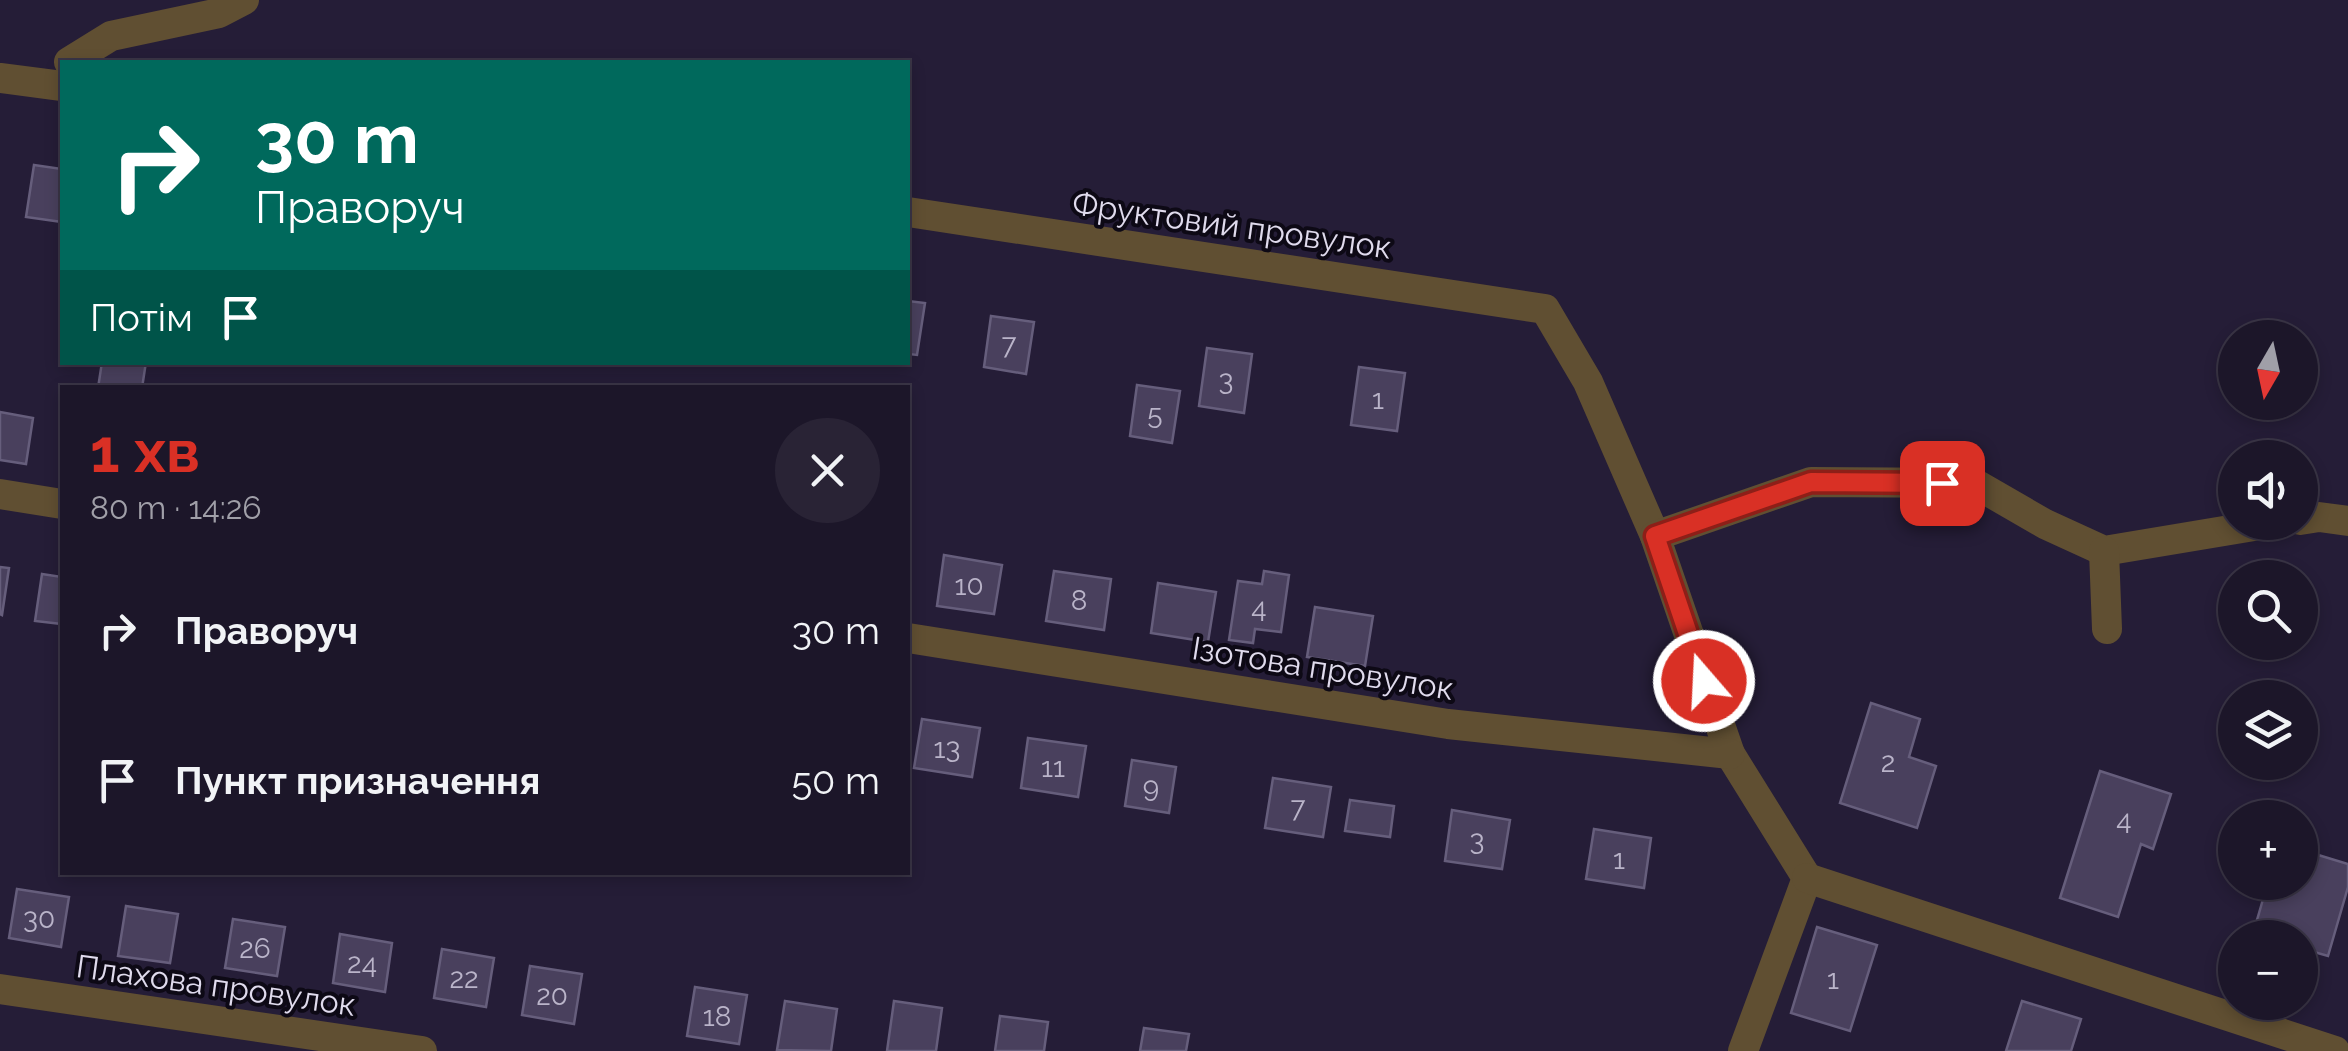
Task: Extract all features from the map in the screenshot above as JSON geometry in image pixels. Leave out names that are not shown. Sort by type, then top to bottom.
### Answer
[{"type":"street","points":[[82,60],[111,36],[219,13],[244,0]]},
{"type":"street","points":[[0,78],[60,76]]},
{"type":"street","name":"Фруктовий провулок","points":[[910,212],[1545,309],[1588,382],[1655,536]]},
{"type":"street","points":[[2218,532],[2104,551],[2045,524],[1974,483],[1811,482],[1655,536],[1730,754],[1806,878],[2336,1051]]},
{"type":"street","points":[[0,494],[60,504]]},
{"type":"street","points":[[2318,517],[2348,521]]},
{"type":"street","points":[[2104,551],[2107,629]]},
{"type":"street","name":"Ізотова провулок","points":[[910,638],[1448,724],[1730,754]]},
{"type":"street","points":[[1742,1051],[1806,878]]},
{"type":"street","name":"Плахова провулок","points":[[0,989],[422,1051]]},
{"type":"building","points":[[34,165],[60,169],[60,222],[26,217]]},
{"type":"building","points":[[910,301],[925,303],[917,355],[910,354]]},
{"type":"building","points":[[991,316],[1034,322],[1026,374],[984,367]]},
{"type":"building","points":[[1207,348],[1252,354],[1244,413],[1199,406]]},
{"type":"building","points":[[102,365],[146,365],[142,385],[98,385]]},
{"type":"building","points":[[1359,367],[1405,373],[1397,431],[1351,425]]},
{"type":"building","points":[[1137,385],[1180,391],[1172,443],[1130,436]]},
{"type":"building","points":[[0,412],[33,418],[26,464],[0,460]]},
{"type":"building","points":[[944,555],[1002,565],[994,614],[937,606]]},
{"type":"building","points":[[0,567],[9,568],[2,615],[0,614]]},
{"type":"building","points":[[1054,571],[1111,579],[1104,630],[1046,621]]},
{"type":"building","points":[[1264,571],[1289,575],[1281,632],[1255,629],[1253,643],[1229,640],[1238,581],[1262,584]]},
{"type":"building","points":[[42,574],[60,577],[60,624],[35,621]]},
{"type":"building","points":[[1158,583],[1216,592],[1208,642],[1151,633]]},
{"type":"building","points":[[1315,607],[1373,616],[1365,666],[1307,657]]},
{"type":"building","points":[[1871,703],[1920,719],[1909,757],[1936,766],[1917,828],[1840,803]]},
{"type":"building","points":[[922,719],[980,728],[972,777],[914,768]]},
{"type":"building","points":[[1028,738],[1086,746],[1078,797],[1021,788]]},
{"type":"building","points":[[1132,760],[1176,767],[1169,813],[1125,806]]},
{"type":"building","points":[[2100,771],[2171,794],[2153,849],[2141,844],[2118,917],[2060,898]]},
{"type":"building","points":[[1273,778],[1331,787],[1323,837],[1265,828]]},
{"type":"building","points":[[1350,800],[1394,806],[1390,837],[1345,831]]},
{"type":"building","points":[[1452,810],[1510,820],[1502,869],[1445,861]]},
{"type":"building","points":[[1594,829],[1651,838],[1644,888],[1586,879]]},
{"type":"building","points":[[2318,855],[2348,864],[2348,887],[2328,956],[2318,953],[2318,920],[2257,920],[2263,900],[2318,900]]},
{"type":"building","points":[[17,889],[69,897],[61,947],[9,938]]},
{"type":"building","points":[[126,906],[178,914],[170,963],[118,956]]},
{"type":"building","points":[[233,919],[285,927],[277,976],[225,968]]},
{"type":"building","points":[[1817,927],[1877,945],[1850,1031],[1791,1013]]},
{"type":"building","points":[[340,934],[392,943],[385,992],[333,983]]},
{"type":"building","points":[[442,949],[494,958],[486,1007],[434,998]]},
{"type":"building","points":[[530,966],[582,974],[574,1024],[522,1015]]},
{"type":"building","points":[[695,987],[747,995],[739,1044],[687,1036]]},
{"type":"building","points":[[785,1001],[837,1009],[831,1051],[777,1050]]},
{"type":"building","points":[[894,1001],[942,1008],[936,1051],[887,1051]]},
{"type":"building","points":[[2022,1001],[2081,1019],[2071,1051],[2006,1051]]},
{"type":"building","points":[[1000,1016],[1048,1022],[1044,1051],[995,1051]]},
{"type":"building","points":[[1144,1028],[1189,1034],[1186,1051],[1140,1051]]},
{"type":"route","points":[[1704,681],[1655,536],[1811,482],[1942,483]]}]
